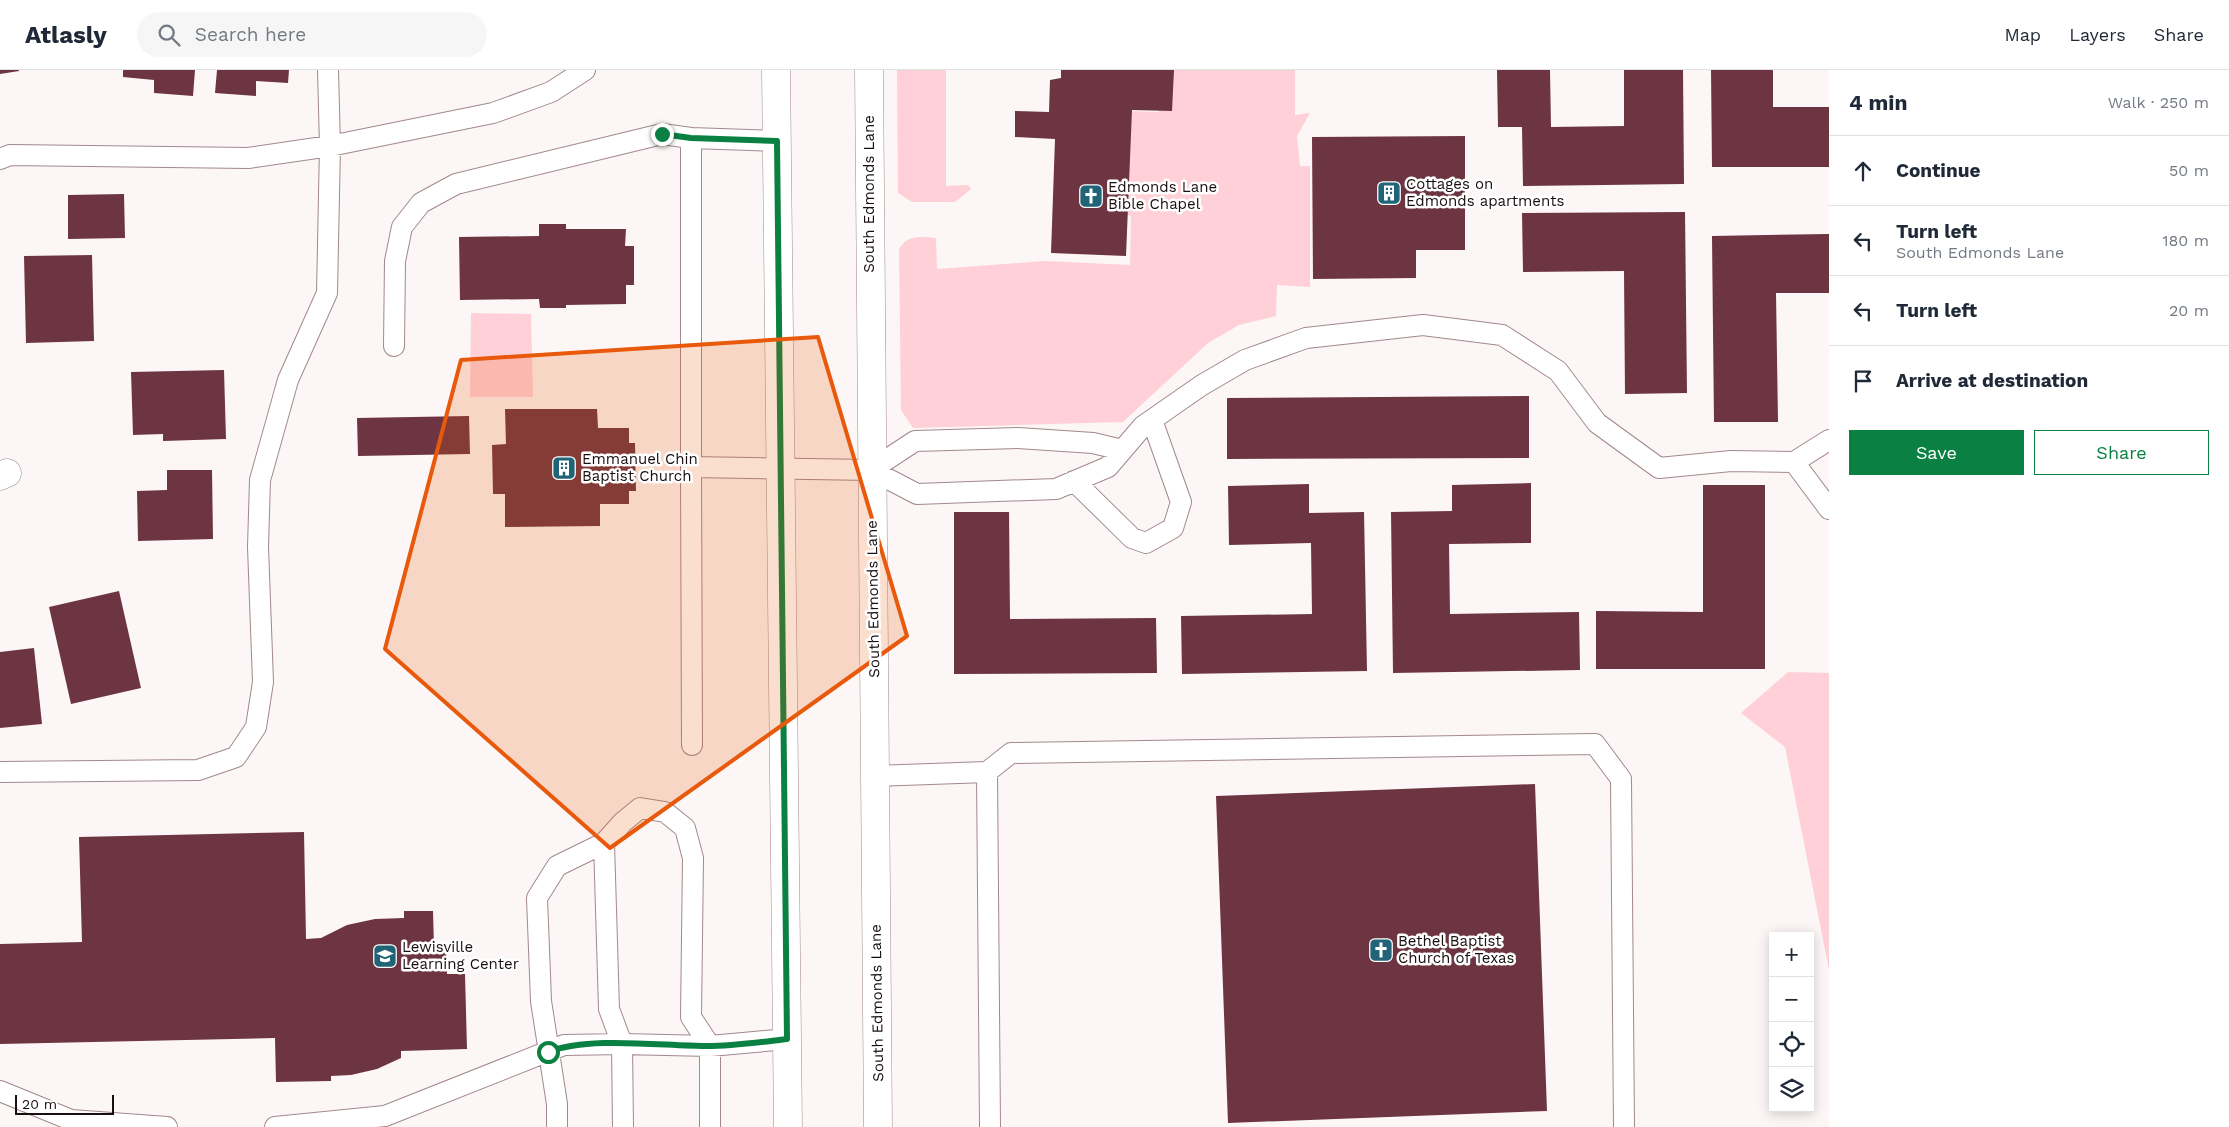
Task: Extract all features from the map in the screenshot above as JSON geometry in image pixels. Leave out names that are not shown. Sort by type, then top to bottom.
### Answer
[{"type":"main road","points":[[776,70],[788,1127]]},
{"type":"main road","name":"South Edmonds Lane","points":[[869,70],[878,1127]]},
{"type":"lane","points":[[0,772],[198,770],[236,757],[256,727],[263,682],[258,547],[260,480],[288,380],[327,292],[330,146],[328,70]]},
{"type":"lane","points":[[0,159],[10,155],[248,158],[330,146],[493,113],[551,92],[585,70]]},
{"type":"lane","points":[[394,346],[395,261],[402,227],[421,202],[456,184],[662,134],[691,138],[777,141]]},
{"type":"lane","points":[[691,138],[692,745]]},
{"type":"lane","points":[[691,467],[871,470],[917,494],[1056,489],[1108,466],[1143,426],[1202,385],[1245,360],[1306,338],[1423,325],[1502,335],[1558,371],[1597,423],[1659,468],[1731,461],[1794,462],[1829,440]]},
{"type":"lane","points":[[1074,481],[1132,538],[1146,543],[1173,528],[1181,502],[1152,420]]},
{"type":"lane","points":[[871,470],[915,441],[1018,438],[1093,443],[1122,450]]},
{"type":"lane","points":[[1794,462],[1829,509]]},
{"type":"lane","points":[[874,776],[986,772],[1011,753],[1595,744],[1621,779],[1624,1127]]},
{"type":"lane","points":[[986,772],[990,1127]]},
{"type":"lane","points":[[557,1127],[557,1104],[541,1001],[537,898],[557,866],[604,843],[623,822],[640,808],[665,812],[685,828],[693,858],[691,1016],[710,1046],[710,1127]]},
{"type":"lane","points":[[604,843],[609,1009],[622,1044],[623,1127]]},
{"type":"lane","points":[[275,1127],[385,1116],[564,1046],[622,1044],[710,1046],[787,1039]]},
{"type":"lane","points":[[0,1091],[71,1120],[167,1127]]},
{"type":"highlighted area","points":[[818,337],[907,636],[610,848],[385,649],[461,360]]},
{"type":"shaded area","points":[[897,70],[946,70],[946,186],[968,185],[971,189],[955,202],[912,202],[898,193]]},
{"type":"shaded area","points":[[1152,70],[1295,70],[1295,115],[1310,113],[1297,136],[1300,166],[1310,166],[1310,287],[1277,285],[1276,316],[1239,325],[1208,343],[1123,422],[913,428],[901,410],[899,249],[906,241],[911,239],[920,237],[936,238],[937,269],[1045,261],[1130,265],[1131,216],[1125,214],[1130,111],[1159,112]]},
{"type":"shaded area","points":[[471,313],[531,314],[533,397],[470,397]]},
{"type":"shaded area","points":[[1788,672],[1829,673],[1829,970],[1785,747],[1741,713]]},
{"type":"building","points":[[0,70],[19,70],[19,71],[0,74]]},
{"type":"building","points":[[123,70],[195,70],[193,96],[154,93],[154,80],[123,77]]},
{"type":"building","points":[[217,70],[289,70],[288,83],[256,81],[256,96],[215,93]]},
{"type":"building","name":"Edmonds Lane Bible Chapel","points":[[1061,70],[1174,70],[1172,111],[1132,110],[1126,256],[1051,253],[1055,139],[1015,137],[1015,111],[1049,112],[1050,80],[1061,78]]},
{"type":"building","points":[[1497,70],[1550,70],[1551,127],[1624,126],[1624,70],[1683,70],[1684,184],[1523,186],[1522,127],[1498,127]]},
{"type":"building","points":[[1711,70],[1773,70],[1773,107],[1829,107],[1829,167],[1712,167]]},
{"type":"building","name":"Cottages on Edmonds apartments","points":[[1465,136],[1465,250],[1416,250],[1416,278],[1313,279],[1312,137]]},
{"type":"building","points":[[124,194],[125,238],[68,239],[68,195]]},
{"type":"building","points":[[1685,212],[1687,393],[1625,394],[1624,271],[1523,272],[1522,213]]},
{"type":"building","points":[[539,224],[566,224],[566,229],[626,229],[625,246],[634,246],[634,285],[626,285],[626,304],[566,305],[566,308],[540,308],[539,299],[460,300],[459,237],[539,236]]},
{"type":"building","points":[[1829,234],[1829,293],[1776,293],[1778,422],[1714,422],[1712,236]]},
{"type":"building","points":[[92,255],[94,341],[26,343],[24,256]]},
{"type":"building","points":[[224,370],[226,439],[163,441],[163,434],[133,435],[131,372]]},
{"type":"building","points":[[1529,396],[1529,458],[1227,459],[1227,398]]},
{"type":"building","name":"Emmanuel Chin Baptist Church","points":[[505,409],[597,409],[598,428],[629,428],[629,443],[635,443],[636,491],[629,491],[629,504],[600,504],[600,526],[505,527],[505,494],[493,494],[492,445],[506,444]]},
{"type":"building","points":[[469,416],[470,454],[358,456],[357,418]]},
{"type":"building","points":[[167,470],[212,470],[213,539],[138,541],[137,491],[167,490]]},
{"type":"building","points":[[1531,483],[1531,543],[1449,544],[1450,614],[1579,612],[1580,670],[1393,673],[1391,512],[1452,511],[1452,485]]},
{"type":"building","points":[[1309,484],[1309,513],[1364,512],[1367,671],[1182,674],[1181,616],[1312,614],[1311,543],[1229,545],[1228,486]]},
{"type":"building","points":[[1703,485],[1765,485],[1765,669],[1596,669],[1596,611],[1703,612]]},
{"type":"building","points":[[954,512],[1009,512],[1010,619],[1156,618],[1157,673],[954,674]]},
{"type":"building","points":[[119,591],[141,688],[71,704],[49,607]]},
{"type":"building","points":[[34,648],[42,724],[0,728],[0,652]]},
{"type":"building","points":[[1535,784],[1547,1111],[1228,1123],[1216,796]]},
{"type":"building","points":[[304,832],[306,939],[321,938],[347,925],[375,919],[404,918],[404,911],[433,911],[434,947],[446,946],[447,974],[465,974],[467,1049],[401,1051],[401,1058],[377,1069],[351,1075],[331,1076],[331,1081],[276,1082],[275,1038],[0,1044],[0,944],[82,942],[79,837]]},
{"type":"place","name":"Cottages on Edmonds apartments","points":[[1389,193]]},
{"type":"place","name":"Edmonds Lane Bible Chapel","points":[[1091,196]]},
{"type":"place","name":"Emmanuel Chin Baptist Church","points":[[564,468]]},
{"type":"place","name":"Bethel Baptist Church of Texas","points":[[1381,950]]},
{"type":"place","name":"Lewisville Learning Center","points":[[385,956]]},
{"type":"route","points":[[548,1052],[564,1046],[622,1044],[710,1046],[787,1039],[777,141],[691,138],[662,134]]}]
